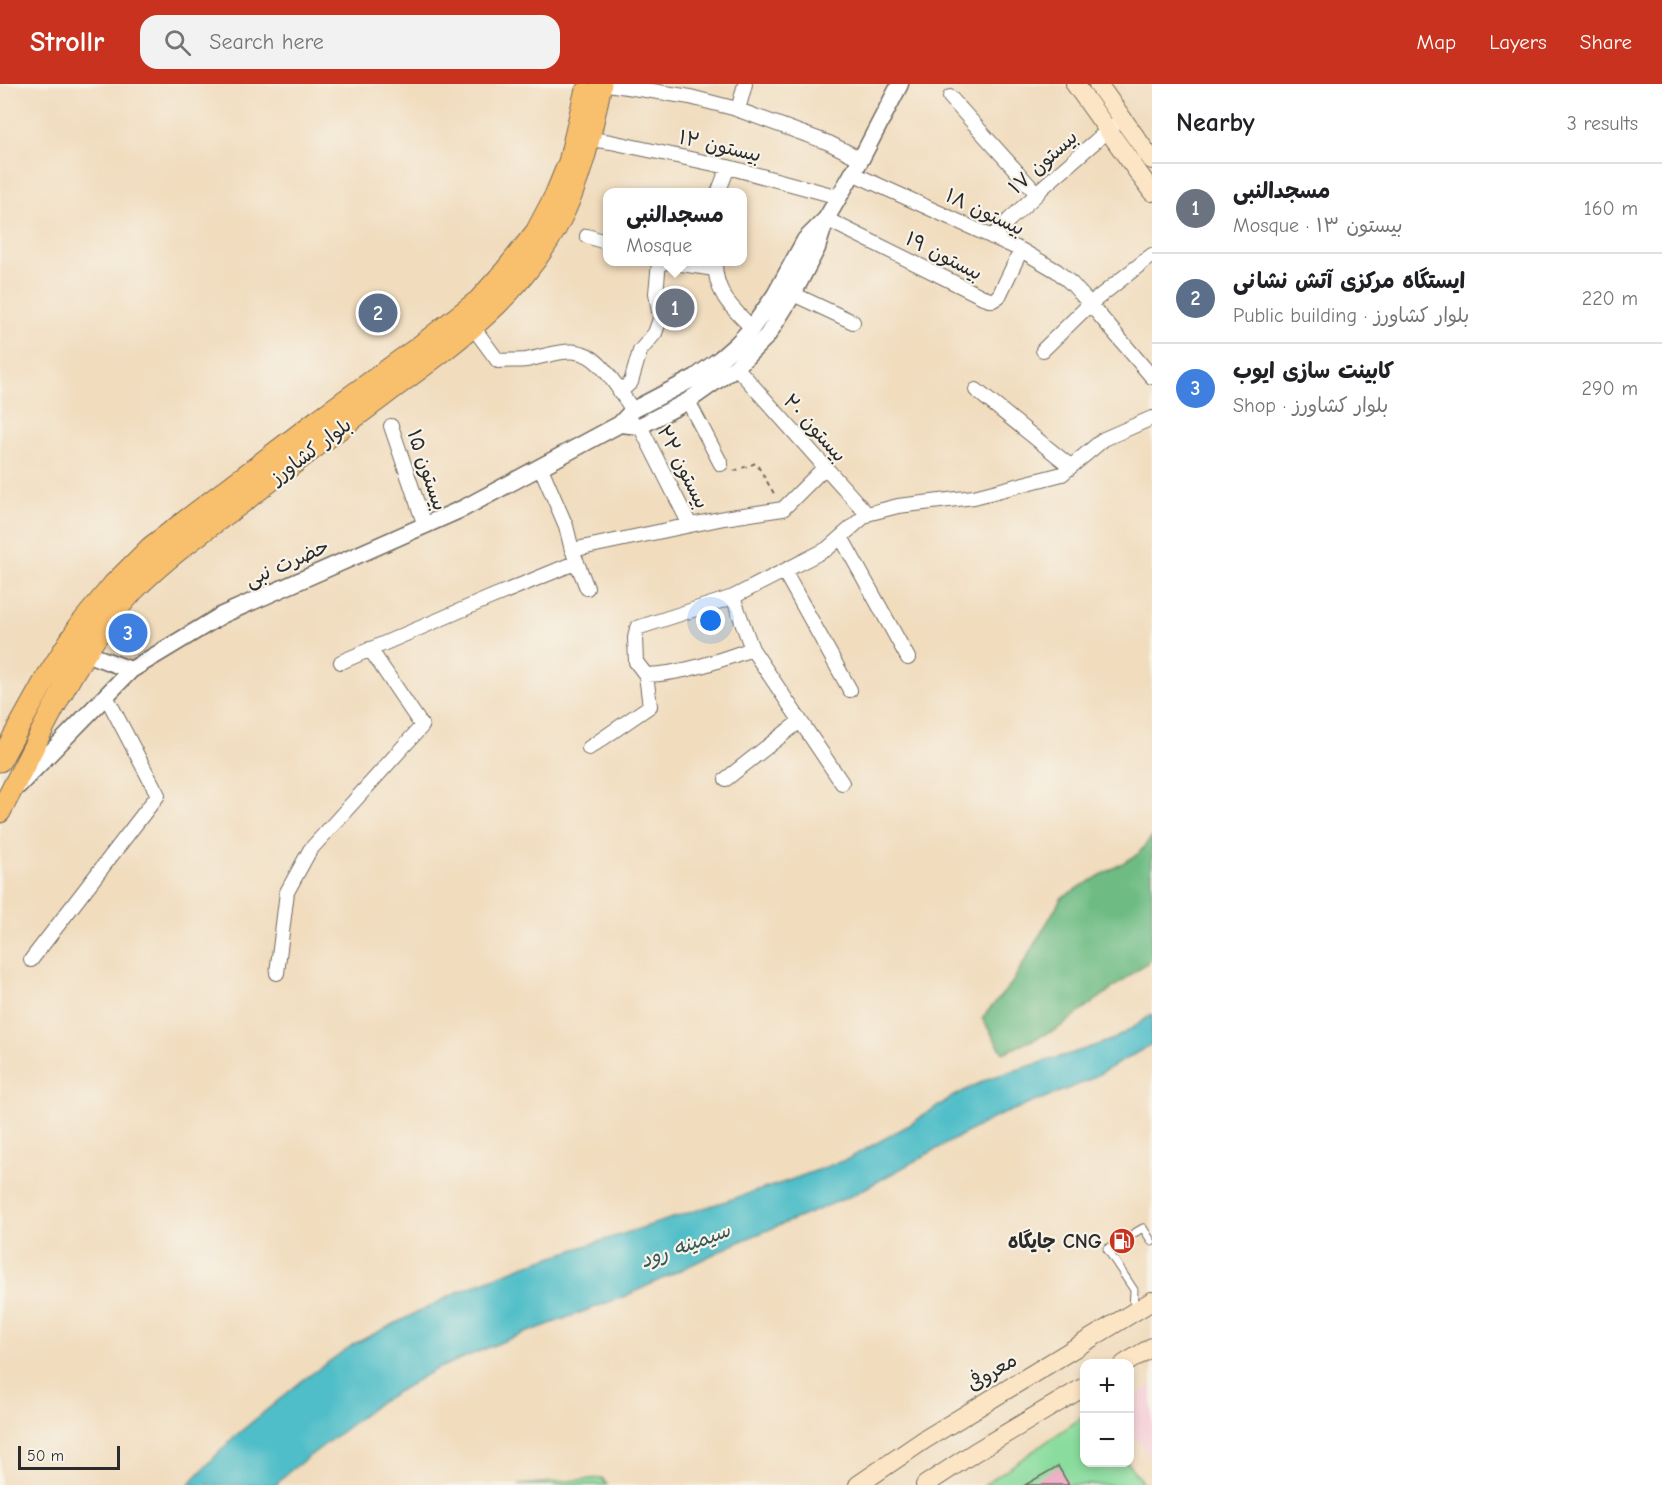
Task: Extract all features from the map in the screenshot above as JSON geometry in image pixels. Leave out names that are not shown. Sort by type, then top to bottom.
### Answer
[{"type":"main road","name":"بلوار کشاورز","points":[[4,804],[85,653],[105,623],[135,590],[176,552],[422,357],[505,271],[536,232],[555,196],[569,162],[588,84]]},
{"type":"main road","name":"بلوار کشاورز","points":[[0,761],[45,680],[80,624],[113,585],[152,547],[318,420],[473,327],[492,312],[519,282],[547,243],[569,202],[590,139],[602,84]]},
{"type":"main road","points":[[1075,84],[1152,160]]},
{"type":"main road","points":[[1098,84],[1115,124],[1152,192]]},
{"type":"main road","name":"معروفی","points":[[858,1485],[924,1440],[1152,1300]]},
{"type":"main road","points":[[1132,1359],[1152,1347]]},
{"type":"main road","points":[[925,1485],[975,1452],[1080,1389]]},
{"type":"street","name":"بیستون ۱۸","points":[[608,84],[690,98],[738,110],[829,143],[857,166],[1021,250],[1057,271],[1090,304],[1152,377]]},
{"type":"street","points":[[738,110],[745,84]]},
{"type":"street","points":[[620,424],[640,426],[688,400],[736,367],[766,336],[793,294],[817,248],[826,219],[900,84]]},
{"type":"street","points":[[950,97],[1037,194]]},
{"type":"street","name":"بیستون ۱۷","points":[[992,237],[1042,188],[1115,124]]},
{"type":"street","name":"بیستون ۱۲","points":[[590,139],[728,167],[839,196]]},
{"type":"street","points":[[720,188],[728,167]]},
{"type":"street","name":"بیستون ۱۹","points":[[826,219],[988,300],[999,296],[1021,250]]},
{"type":"street","name":"حضرت نبی","points":[[4,804],[131,670],[222,615],[464,508],[620,424],[633,410],[696,377],[720,359],[752,328],[775,295],[805,240],[826,219]]},
{"type":"street","points":[[587,236],[603,241]]},
{"type":"street","points":[[1043,350],[1090,304],[1152,255]]},
{"type":"street","points":[[620,392],[631,382],[639,351],[655,333],[660,320],[656,293],[659,266]]},
{"type":"street","points":[[715,266],[717,283],[729,306],[752,328]]},
{"type":"street","points":[[793,294],[853,322]]},
{"type":"street","points":[[473,327],[498,361],[525,360],[569,351],[584,353],[603,367],[633,410]]},
{"type":"street","name":"بیستون ۲۰","points":[[736,367],[867,514]]},
{"type":"street","points":[[976,390],[1070,466]]},
{"type":"street","points":[[688,400],[721,464]]},
{"type":"street","points":[[589,748],[650,706],[646,675],[636,662],[637,628],[733,597],[827,549],[867,514],[898,506],[974,497],[1062,474],[1104,439],[1136,427],[1152,418]]},
{"type":"street","name":"بیستون ۱۵","points":[[391,426],[425,526]]},
{"type":"street","name":"بیستون ۲۲","points":[[640,426],[690,525]]},
{"type":"street","points":[[341,662],[487,599],[575,556],[690,525],[783,509],[825,467]]},
{"type":"street","points":[[541,468],[566,526],[587,588]]},
{"type":"street","points":[[841,537],[908,657]]},
{"type":"street","points":[[784,571],[850,690]]},
{"type":"street","points":[[733,597],[752,649],[842,783]]},
{"type":"street","points":[[277,973],[286,892],[310,850],[422,726],[370,649]]},
{"type":"street","points":[[646,675],[660,675],[721,660],[752,649]]},
{"type":"street","points":[[85,653],[131,670]]},
{"type":"street","points":[[31,960],[158,795],[106,696]]},
{"type":"street","points":[[726,779],[800,721]]},
{"type":"lane","points":[[1133,1312],[1134,1290],[1107,1249],[1143,1228],[1152,1242]]},
{"type":"path","points":[[721,464],[733,471],[756,463],[783,509]]},
{"type":"shaded area","points":[[1152,1385],[1152,1461],[1134,1434],[1134,1397]]},
{"type":"green space","points":[[1152,837],[1152,957],[1057,1029],[1003,1053],[982,1018],[1012,983],[1062,897],[1137,855]]},
{"type":"green space","points":[[1080,1419],[1080,1467],[1131,1467],[1144,1485],[984,1485]]},
{"type":"green space","points":[[602,1478],[607,1485],[519,1485]]},
{"type":"water","name":"سیمینه رود","points":[[1152,1014],[1152,1044],[1085,1082],[993,1118],[851,1196],[741,1241],[628,1295],[504,1341],[434,1370],[380,1402],[286,1474],[276,1485],[188,1485],[234,1437],[303,1380],[354,1344],[458,1292],[523,1266],[785,1182],[848,1159],[909,1125],[952,1097],[990,1078],[1114,1039]]},
{"type":"building","points":[[1058,1466],[1069,1485],[1025,1485]]},
{"type":"place","name":"مسجدالنبی","points":[[675,308]]},
{"type":"place","name":"ایستگاه مرکزی آتش نشانی","points":[[378,313]]},
{"type":"place","name":"کابینت سازی ایوب","points":[[128,633]]},
{"type":"place","name":"جایگاه CNG","points":[[1122,1241]]}]
